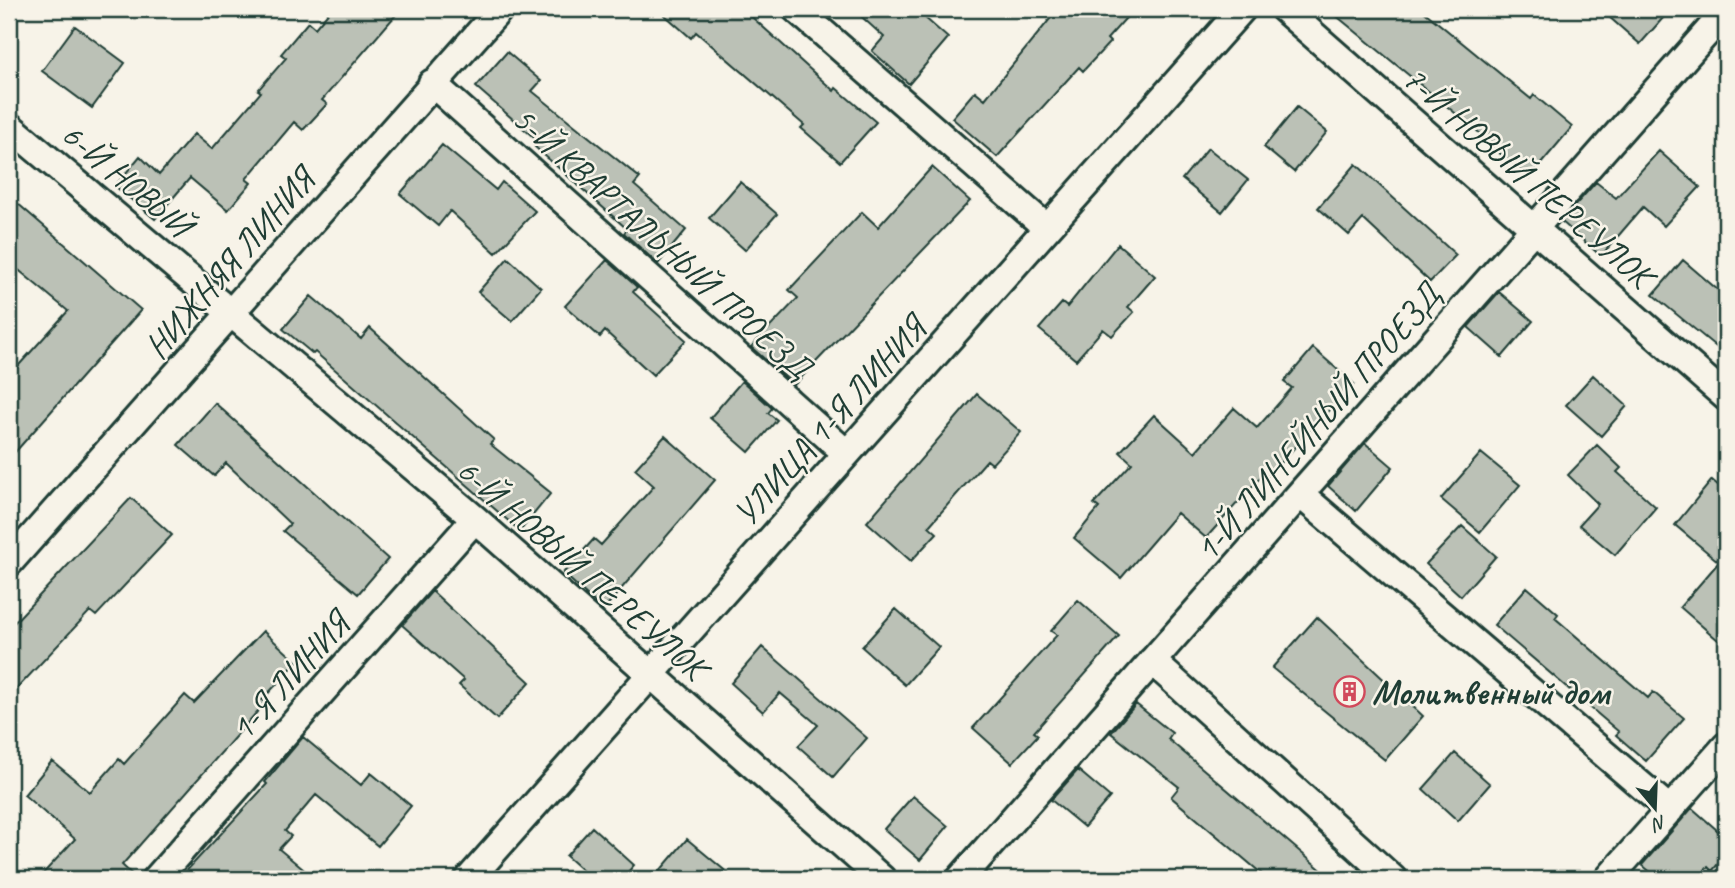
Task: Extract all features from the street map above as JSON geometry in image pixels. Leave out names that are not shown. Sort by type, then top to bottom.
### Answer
[{"type":"street","name":"НИЖНЯЯ ЛИНИЯ","points":[[9,563],[500,9]]},
{"type":"street","points":[[796,9],[1047,228]]},
{"type":"street","name":"УЛИЦА 1-Я ЛИНИЯ","points":[[469,879],[1242,9]]},
{"type":"street","name":"7-Й НОВЫЙ ПЕРЕУЛОК","points":[[1284,9],[1726,397]]},
{"type":"street","name":"1-Й ЛИНЕЙНЫЙ ПРОЕЗД","points":[[960,879],[1726,11]]},
{"type":"street","name":"5-Й КВАРТАЛЬНЫЙ ПРОЕЗД","points":[[432,83],[846,453]]},
{"type":"street","name":"6-Й НОВЫЙ","points":[[9,125],[234,312]]},
{"type":"street","name":"6-Й НОВЫЙ ПЕРЕУЛОК","points":[[234,312],[475,519],[882,879]]},
{"type":"street","points":[[1300,494],[1670,810]]},
{"type":"street","name":"1-Я ЛИНИЯ","points":[[156,879],[475,519]]},
{"type":"street","points":[[1152,661],[1393,879]]},
{"type":"street","points":[[1608,879],[1726,746]]},
{"type":"building","points":[[331,9],[401,9],[322,100],[327,104],[303,130],[294,122],[246,179],[251,183],[228,210],[190,178],[155,219],[115,186],[140,156],[159,175],[194,134],[212,149],[261,92],[258,90],[286,58],[281,54],[308,22],[315,28]]},
{"type":"building","points":[[658,9],[743,9],[834,91],[836,88],[876,122],[840,162],[801,128],[804,125],[696,32],[691,38]]},
{"type":"building","points":[[853,9],[915,9],[948,38],[909,84],[872,51],[884,37]]},
{"type":"building","points":[[1058,9],[1134,9],[1107,39],[1110,42],[1083,71],[1079,67],[997,157],[952,118],[975,91],[985,99]]},
{"type":"building","points":[[1328,9],[1421,9],[1531,99],[1534,95],[1572,127],[1529,178],[1491,146],[1493,144]]},
{"type":"building","points":[[1600,9],[1671,9],[1640,44]]},
{"type":"building","points":[[75,26],[125,63],[92,108],[42,71]]},
{"type":"building","points":[[507,52],[541,81],[532,91],[640,178],[634,185],[686,230],[658,264],[624,233],[627,229],[535,147],[539,142],[476,87]]},
{"type":"building","points":[[1297,107],[1327,132],[1294,172],[1264,147]]},
{"type":"building","points":[[442,145],[496,190],[502,182],[535,211],[496,253],[450,211],[438,226],[400,194]]},
{"type":"building","points":[[1208,148],[1248,180],[1222,212],[1182,179]]},
{"type":"building","points":[[1659,151],[1700,187],[1664,226],[1643,207],[1601,256],[1561,221],[1596,182],[1616,198]]},
{"type":"building","points":[[1356,164],[1456,255],[1430,282],[1363,219],[1349,235],[1318,208]]},
{"type":"building","points":[[932,167],[970,201],[794,385],[751,347],[798,298],[789,290],[862,212],[878,227]]},
{"type":"building","points":[[740,182],[777,214],[745,250],[709,218]]},
{"type":"building","points":[[9,196],[141,310],[9,459],[9,376],[68,311],[9,262]]},
{"type":"building","points":[[1118,244],[1155,276],[1128,307],[1134,312],[1112,336],[1103,329],[1076,360],[1039,329],[1062,303],[1067,307]]},
{"type":"building","points":[[508,258],[541,288],[512,321],[478,292]]},
{"type":"building","points":[[607,260],[637,287],[633,292],[686,340],[653,375],[605,331],[600,337],[565,306]]},
{"type":"building","points":[[1683,260],[1726,297],[1726,355],[1653,295]]},
{"type":"building","points":[[1499,292],[1533,321],[1502,357],[1468,327]]},
{"type":"building","points":[[311,296],[361,339],[370,328],[494,440],[490,444],[551,493],[520,531],[315,352],[313,354],[283,329]]},
{"type":"building","points":[[1313,348],[1354,384],[1268,476],[1264,473],[1206,538],[1177,513],[1121,578],[1074,538],[1099,508],[1094,504],[1132,463],[1120,452],[1154,415],[1195,452],[1234,408],[1257,428],[1292,388],[1284,382]]},
{"type":"building","points":[[1593,375],[1627,406],[1601,436],[1566,405]]},
{"type":"building","points":[[742,381],[772,408],[768,413],[777,420],[749,452],[710,418]]},
{"type":"building","points":[[977,394],[1021,432],[992,464],[987,460],[929,526],[937,533],[911,561],[867,522]]},
{"type":"building","points":[[215,403],[388,559],[358,594],[283,531],[290,524],[226,463],[214,476],[178,445]]},
{"type":"building","points":[[665,436],[715,480],[603,610],[563,573],[594,539],[601,545],[654,486],[635,469]]},
{"type":"building","points":[[1365,443],[1393,467],[1356,511],[1328,486]]},
{"type":"building","points":[[1597,445],[1621,468],[1617,472],[1656,507],[1615,555],[1579,525],[1598,504],[1568,475]]},
{"type":"building","points":[[1481,453],[1520,485],[1480,532],[1441,499]]},
{"type":"building","points":[[1712,480],[1726,492],[1726,647],[1680,607],[1719,562],[1675,525]]},
{"type":"building","points":[[131,498],[172,535],[96,616],[90,611],[9,697],[9,628]]},
{"type":"building","points":[[1462,526],[1496,556],[1461,596],[1426,564]]},
{"type":"building","points":[[1527,587],[1558,614],[1555,618],[1648,698],[1653,692],[1684,718],[1646,761],[1616,735],[1619,732],[1494,625]]},
{"type":"building","points":[[432,591],[530,682],[497,719],[459,685],[464,680],[402,625]]},
{"type":"building","points":[[1078,600],[1119,636],[1034,732],[1038,735],[1012,763],[973,728],[1057,635],[1051,631]]},
{"type":"building","points":[[896,609],[939,647],[905,685],[862,647]]},
{"type":"building","name":"Молитвенный дом","points":[[1317,617],[1423,716],[1385,760],[1272,668]]},
{"type":"building","points":[[263,631],[297,662],[262,700],[265,703],[122,865],[137,879],[38,879],[75,839],[24,795],[52,761],[90,792],[119,759],[124,764],[185,695],[194,703]]},
{"type":"building","points":[[762,647],[867,738],[833,777],[798,746],[818,725],[780,693],[763,712],[731,683]]},
{"type":"building","points":[[1136,704],[1172,733],[1168,739],[1332,879],[1268,879],[1171,797],[1179,787],[1111,733]]},
{"type":"building","points":[[303,737],[361,785],[371,773],[411,806],[378,846],[316,795],[285,831],[291,836],[279,849],[315,879],[179,879],[267,784],[265,782]]},
{"type":"building","points":[[1455,753],[1490,784],[1458,821],[1423,789]]},
{"type":"building","points":[[1078,770],[1110,797],[1084,827],[1051,800]]},
{"type":"building","points":[[913,796],[948,826],[920,860],[884,829]]},
{"type":"building","points":[[1692,808],[1726,838],[1726,855],[1712,871],[1708,867],[1697,879],[1659,879],[1642,865]]},
{"type":"building","points":[[592,827],[634,865],[622,879],[592,879],[566,856]]},
{"type":"building","points":[[687,839],[735,879],[653,879]]},
{"type":"place","name":"Молитвенный дом","points":[[1349,692]]}]
